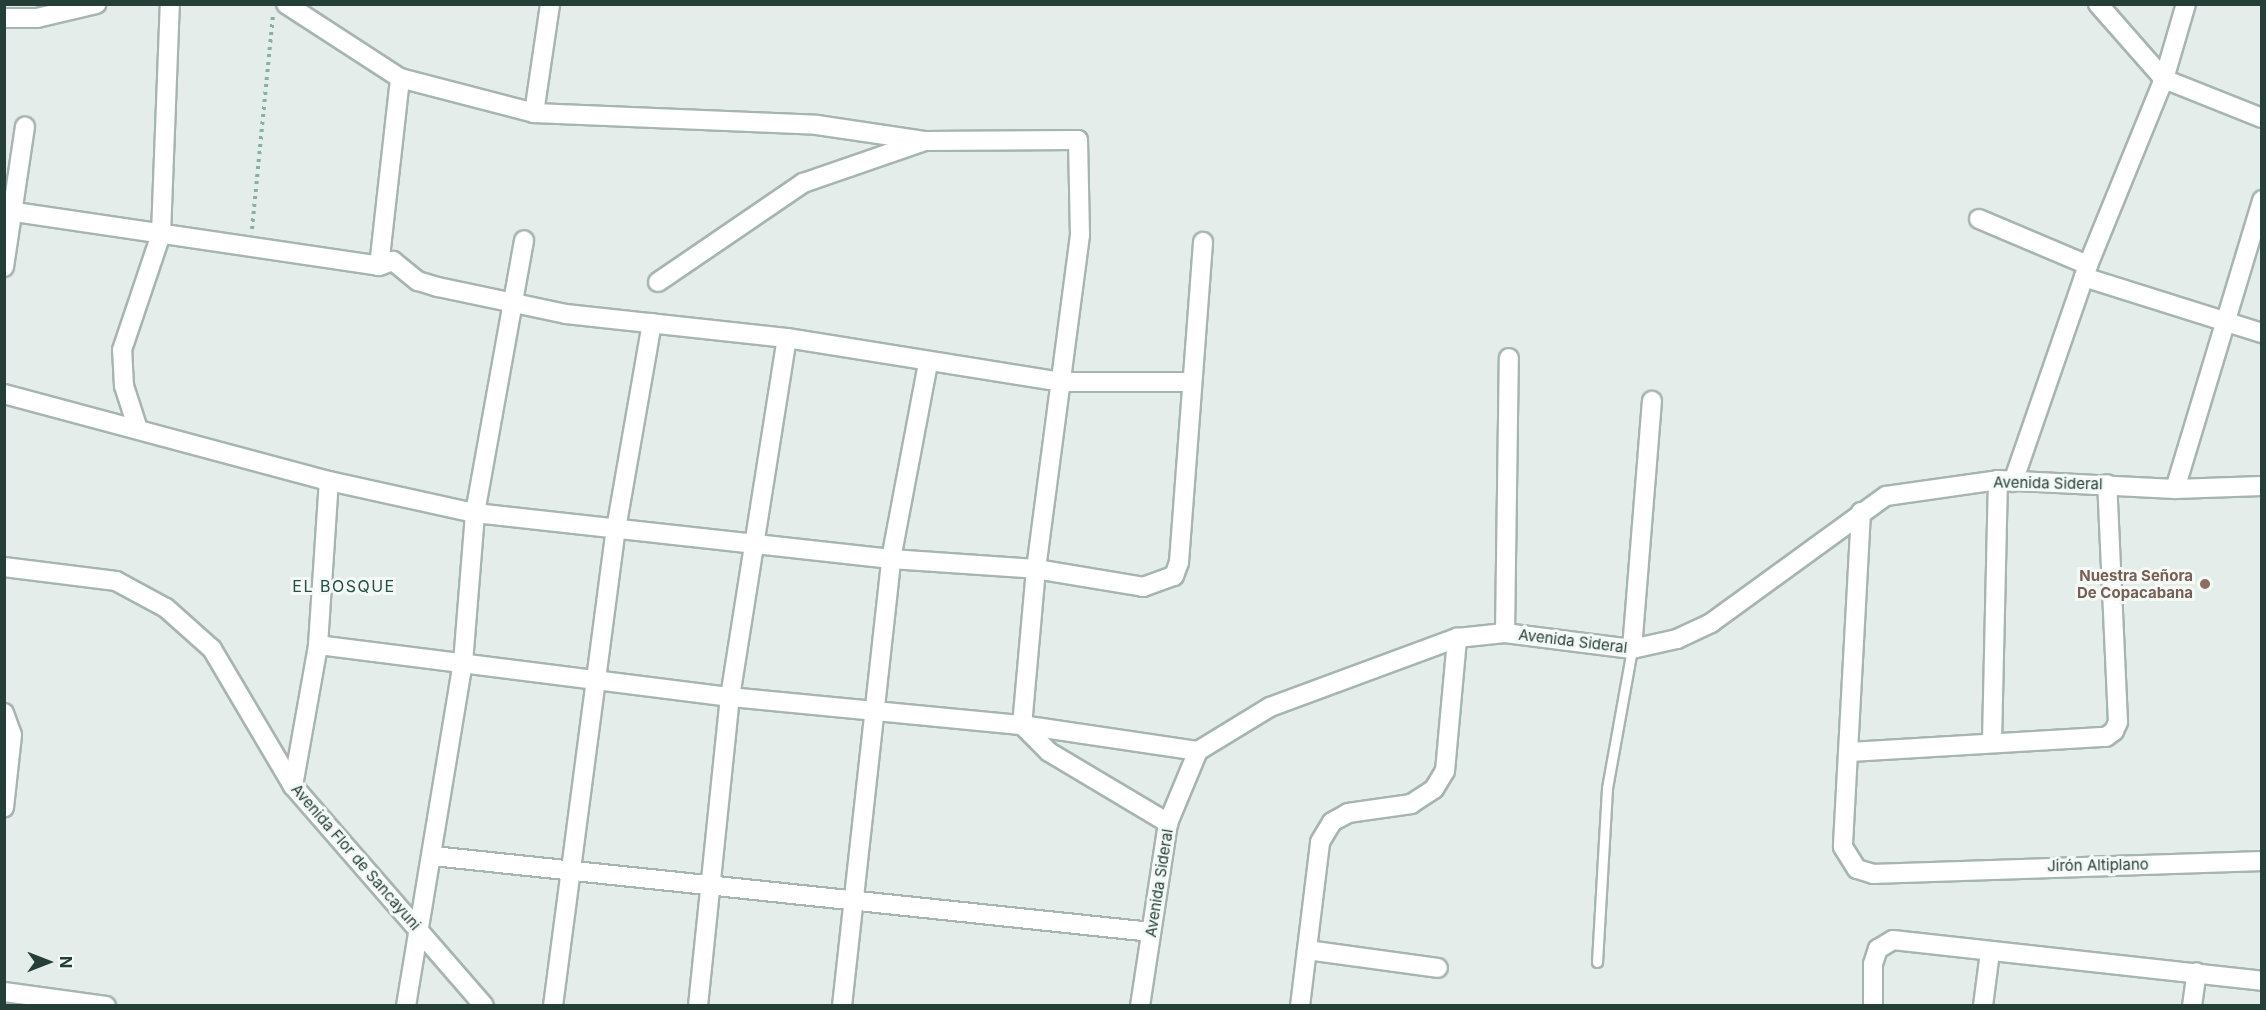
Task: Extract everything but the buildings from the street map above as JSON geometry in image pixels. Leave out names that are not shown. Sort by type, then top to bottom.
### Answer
[{"type":"street","points":[[4,18],[37,18],[96,4]]},
{"type":"street","points":[[137,426],[124,386],[122,350],[160,234],[170,4]]},
{"type":"street","points":[[286,4],[400,78],[534,113],[817,124],[926,141],[1078,140],[1080,235],[1063,382],[1036,569],[1022,725]]},
{"type":"street","points":[[534,113],[550,4]]},
{"type":"street","points":[[2098,4],[2164,79],[2262,118]]},
{"type":"street","points":[[1992,742],[2005,481],[2086,271],[2164,79],[2186,4]]},
{"type":"street","points":[[379,266],[400,78]]},
{"type":"street","points":[[4,267],[15,212],[25,127]]},
{"type":"street","points":[[658,282],[803,183],[926,141]]},
{"type":"street","points":[[2175,489],[2221,321],[2262,200]]},
{"type":"street","points":[[15,212],[251,245],[379,266],[393,261],[418,281],[510,305],[787,338],[928,364],[1063,382],[1192,382]]},
{"type":"street","points":[[1979,219],[2086,271],[2221,321],[2262,333]]},
{"type":"street","points":[[406,1005],[421,932],[464,663],[475,513],[510,305],[524,240]]},
{"type":"street","points":[[4,394],[137,426],[329,481],[475,513],[891,559],[1036,569],[1143,587],[1174,576],[1179,562],[1203,242]]},
{"type":"street","points":[[553,1005],[616,529],[652,323]]},
{"type":"street","points":[[698,1005],[730,697],[787,338]]},
{"type":"street","points":[[1505,633],[1509,358]]},
{"type":"street","points":[[842,1005],[852,904],[877,713],[891,559],[928,364]]},
{"type":"street","points":[[1632,648],[1652,400]]},
{"type":"street","points":[[293,786],[318,645],[329,481]]},
{"type":"street","name":"Avenida Sideral","points":[[1140,1005],[1168,823],[1198,752],[1270,707],[1457,638],[1505,633],[1632,648],[1677,639],[1711,623],[1886,496],[2005,481],[2175,489],[2262,486]]},
{"type":"street","points":[[1850,752],[2106,737],[2118,722],[2107,484]]},
{"type":"street","name":"Jirón Altiplano","points":[[1861,512],[1850,752],[1843,847],[1848,860],[1873,874],[1935,869],[2262,861]]},
{"type":"street","name":"Avenida Flor de Sancayuni","points":[[4,567],[116,581],[166,608],[212,650],[293,786],[484,1005]]},
{"type":"street","points":[[1300,1005],[1320,842],[1332,822],[1348,813],[1411,804],[1434,789],[1445,771],[1457,638]]},
{"type":"street","points":[[318,645],[597,682],[877,713],[1022,725],[1198,752]]},
{"type":"street","points":[[4,713],[12,735],[4,808]]},
{"type":"street","points":[[1022,725],[1049,752],[1168,823]]},
{"type":"street","points":[[433,856],[852,904],[1151,932]]},
{"type":"street","points":[[1873,1005],[1873,964],[1878,949],[1893,940],[2262,981]]},
{"type":"street","points":[[1307,950],[1438,968]]},
{"type":"street","points":[[1983,1005],[1990,952]]},
{"type":"street","points":[[2192,1005],[2197,972]]},
{"type":"street","points":[[13,997],[106,1005]]},
{"type":"lane","points":[[1597,962],[1607,788],[1632,648]]},
{"type":"path","points":[[251,245],[274,4]]},
{"type":"place","name":"Nuestra Señora De Copacabana","points":[[2205,584]]},
{"type":"district","name":"EL BOSQUE","points":[[344,586]]}]
